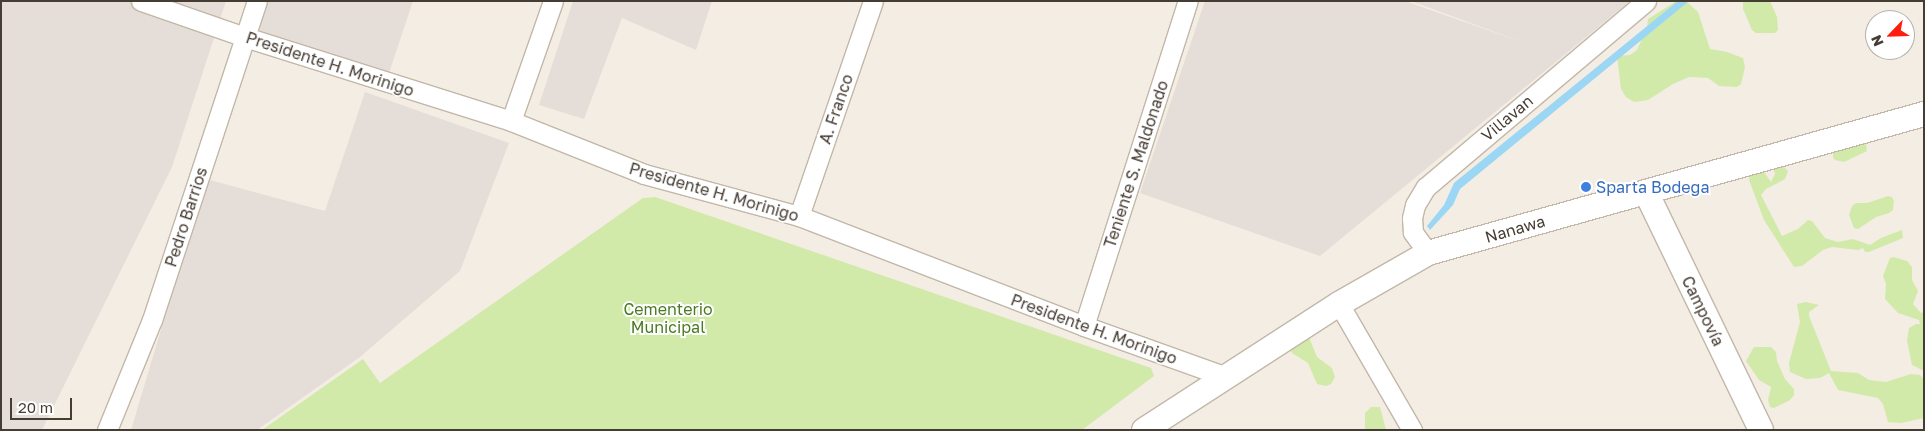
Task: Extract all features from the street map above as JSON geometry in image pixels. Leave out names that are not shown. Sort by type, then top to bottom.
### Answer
[{"type":"street","name":"Presidente H. Morinigo","points":[[141,1],[245,37],[511,121],[644,174],[799,216],[1084,326],[1224,376]]},
{"type":"street","name":"Pedro Barrios","points":[[107,430],[152,320],[258,1]]},
{"type":"street","points":[[511,121],[553,1]]},
{"type":"street","name":"A. Franco","points":[[799,216],[873,1]]},
{"type":"street","name":"Teniente S. Maldonado","points":[[1084,326],[1188,1]]},
{"type":"street","name":"Villavan","points":[[1428,253],[1413,232],[1412,218],[1415,205],[1426,187],[1646,1]]},
{"type":"street","name":"Nanawa","points":[[1158,426],[1224,376],[1339,304],[1428,253],[1924,114]]},
{"type":"street","name":"Campovía","points":[[1646,192],[1761,430]]},
{"type":"street","points":[[1339,304],[1412,430]]},
{"type":"shaded area","points":[[1,1],[226,1],[172,167],[42,430],[1,430]]},
{"type":"shaded area","points":[[268,1],[413,1],[389,73],[258,35]]},
{"type":"shaded area","points":[[573,1],[712,1],[696,50],[622,18],[584,119],[539,105]]},
{"type":"shaded area","points":[[1205,1],[1405,1],[1533,46],[1411,1],[1630,1],[1320,256],[1140,193]]},
{"type":"shaded area","points":[[365,92],[509,143],[460,271],[360,357],[257,430],[131,430],[206,179],[325,211]]},
{"type":"green space","points":[[1743,1],[1770,1],[1777,17],[1778,30],[1775,33],[1756,33],[1752,30],[1743,9]]},
{"type":"green space","points":[[1675,2],[1688,3],[1698,12],[1710,49],[1727,52],[1743,58],[1745,67],[1741,84],[1737,87],[1719,86],[1708,78],[1689,77],[1673,84],[1648,100],[1634,102],[1626,97],[1621,89],[1617,56],[1630,55],[1637,50],[1647,28],[1648,19]]},
{"type":"green space","points":[[1859,138],[1866,143],[1867,151],[1844,162],[1835,160],[1833,148]]},
{"type":"green space","points":[[1782,165],[1788,171],[1785,179],[1766,189],[1761,195],[1782,236],[1798,229],[1808,220],[1812,221],[1825,238],[1838,242],[1853,239],[1870,245],[1881,238],[1902,230],[1903,238],[1869,252],[1865,252],[1863,248],[1858,250],[1832,247],[1823,250],[1802,266],[1794,267],[1764,220],[1749,180],[1751,172],[1759,170],[1764,172],[1771,182],[1775,174],[1774,170]]},
{"type":"green space","points":[[1888,196],[1892,197],[1894,201],[1893,210],[1876,217],[1858,229],[1854,228],[1849,215],[1852,206],[1856,203],[1867,203]]},
{"type":"green space","name":"Cementerio Municipal","points":[[655,197],[1151,368],[1154,376],[1082,430],[262,430],[363,359],[380,383],[643,198]]},
{"type":"green space","points":[[1894,257],[1907,261],[1912,267],[1912,280],[1918,291],[1913,304],[1921,313],[1924,312],[1924,371],[1912,365],[1907,341],[1909,328],[1920,324],[1919,320],[1898,313],[1885,299],[1886,284],[1883,276],[1890,258]]},
{"type":"green space","points":[[1806,302],[1819,305],[1809,312],[1809,316],[1831,371],[1858,373],[1869,380],[1886,382],[1911,374],[1920,375],[1924,379],[1924,418],[1901,423],[1888,422],[1883,404],[1878,398],[1838,390],[1829,373],[1820,378],[1806,379],[1790,372],[1789,363],[1800,322],[1797,304]]},
{"type":"green space","points":[[1309,337],[1317,357],[1332,368],[1335,377],[1331,384],[1326,386],[1317,384],[1308,363],[1292,353],[1290,348]]},
{"type":"green space","points":[[1754,347],[1771,347],[1776,352],[1777,361],[1785,379],[1794,389],[1794,395],[1790,400],[1774,408],[1770,407],[1768,400],[1771,387],[1759,380],[1746,361]]},
{"type":"green space","points":[[1371,407],[1380,407],[1386,430],[1365,430],[1365,413]]},
{"type":"water","points":[[1678,1],[1689,1],[1460,189],[1453,205],[1430,230],[1427,226],[1444,205],[1454,183]]},
{"type":"place","name":"Sparta Bodega","points":[[1586,187]]}]
